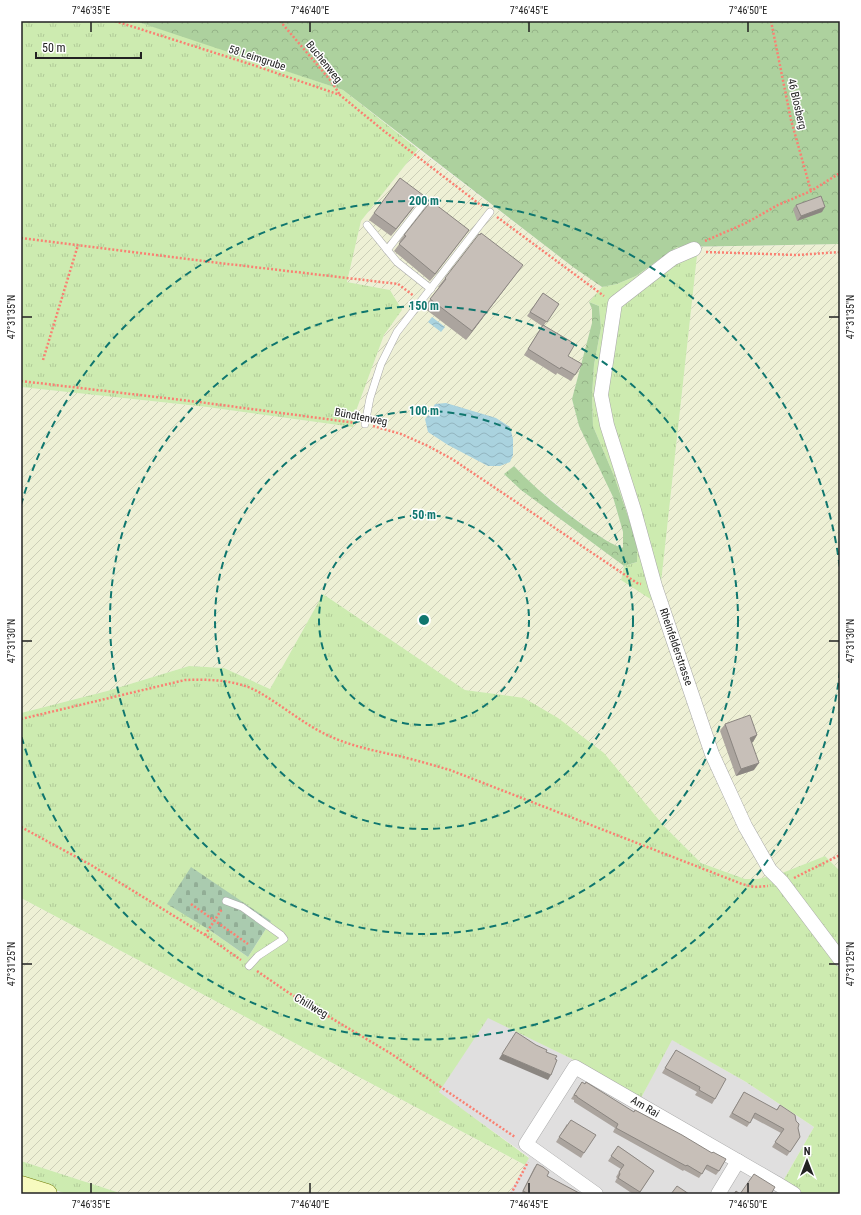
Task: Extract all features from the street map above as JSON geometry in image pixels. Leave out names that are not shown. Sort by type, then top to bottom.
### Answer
[{"type":"street","name":"Rheinfelderstrasse","points":[[694,249],[673,258],[615,303],[601,394],[607,426],[634,510],[655,586],[712,754],[745,826],[770,870],[782,882],[840,959]]},
{"type":"street","name":"Am Rai","points":[[531,1148],[575,1067],[794,1194]]},
{"type":"street","points":[[531,1148],[596,1194]]},
{"type":"street","points":[[718,1194],[738,1161]]},
{"type":"street","points":[[21,1186],[47,1194]]},
{"type":"lane","points":[[387,250],[422,205]]},
{"type":"lane","points":[[365,424],[370,398],[381,364],[397,332],[490,212]]},
{"type":"lane","points":[[367,225],[397,262],[431,289]]},
{"type":"lane","points":[[226,901],[242,907],[281,935],[284,939],[258,956],[249,966]]},
{"type":"path","name":"58 Leimgrube","points":[[114,21],[256,66],[340,95],[384,131]]},
{"type":"path","name":"Buchenweg","points":[[280,21],[331,81],[340,95]]},
{"type":"path","name":"46 Blosberg","points":[[771,21],[791,120],[811,191]]},
{"type":"path","points":[[694,249],[706,240],[746,223],[811,191],[840,173]]},
{"type":"path","points":[[21,238],[398,284],[421,302]]},
{"type":"path","points":[[43,360],[78,245]]},
{"type":"path","points":[[694,249],[709,253],[797,255],[840,252]]},
{"type":"path","name":"Bündtenweg","points":[[21,381],[199,402],[365,424],[401,434],[452,459],[637,583],[655,586]]},
{"type":"path","points":[[21,719],[185,680],[206,679],[223,681],[245,686],[261,693],[311,726],[327,735],[351,745],[450,770],[742,884],[766,887],[803,874],[840,855]]},
{"type":"path","name":"Chillweg","points":[[21,827],[91,865],[205,935],[289,993],[390,1053],[531,1148]]},
{"type":"path","points":[[205,935],[226,901]]},
{"type":"path","points":[[191,904],[248,944]]},
{"type":"path","points":[[511,1194],[526,1165],[531,1148]]},
{"type":"shaded area","points":[[488,1017],[572,1059],[641,1098],[671,1039],[746,1082],[814,1127],[783,1181],[803,1194],[509,1194],[529,1157],[438,1092]]},
{"type":"green space","points":[[21,21],[135,21],[193,39],[343,90],[418,149],[361,221],[347,282],[390,290],[402,310],[384,335],[356,411],[353,427],[207,407],[21,387]]},
{"type":"green space","points":[[135,21],[840,21],[840,244],[677,247],[636,276],[617,284],[602,287],[573,267],[343,90]]},
{"type":"green space","points":[[418,149],[573,267],[602,287],[589,302],[592,309],[592,323],[572,399],[579,426],[613,497],[623,532],[623,548],[612,544],[582,524],[534,486],[514,466],[504,474],[521,490],[624,566],[621,580],[666,599],[661,583],[698,247],[840,244],[840,871],[825,856],[782,873],[758,879],[745,879],[701,863],[663,825],[485,693],[465,690],[323,594],[270,689],[224,668],[189,666],[107,691],[21,713],[21,387],[207,407],[353,427],[356,411],[384,335],[402,310],[390,290],[347,282],[361,221]]},
{"type":"green space","points":[[677,247],[698,247],[661,583],[666,600],[655,602],[621,580],[624,566],[637,562],[637,542],[614,476],[593,426],[592,395],[594,365],[601,328],[599,306],[589,302],[602,287],[617,284],[636,276]]},
{"type":"green space","points":[[589,302],[599,306],[601,328],[594,365],[592,395],[593,426],[614,476],[637,542],[637,562],[624,566],[521,490],[504,474],[514,466],[542,493],[572,517],[593,532],[623,548],[623,532],[613,497],[579,426],[572,399],[592,323],[592,309]]},
{"type":"green space","points":[[323,594],[465,690],[524,698],[558,718],[604,753],[663,825],[701,863],[745,879],[758,879],[782,873],[825,856],[840,871],[840,1194],[803,1194],[783,1181],[814,1127],[746,1082],[672,1040],[641,1098],[572,1059],[488,1018],[439,1092],[529,1158],[525,1165],[21,898],[21,713],[107,691],[189,666],[224,668],[270,689]],"holes":[[[271,921],[248,957],[211,931]]]},
{"type":"green space","points":[[191,867],[271,921],[248,957],[211,931],[167,904]]},
{"type":"green space","points":[[21,898],[525,1165],[509,1194],[123,1194],[21,1161]]},
{"type":"green space","points":[[21,1161],[123,1194],[67,1194],[21,1179]]},
{"type":"water","points":[[432,317],[445,327],[441,332],[428,322]]},
{"type":"water","points":[[446,403],[496,418],[510,427],[513,439],[513,455],[510,462],[500,466],[488,466],[448,445],[428,432],[425,419],[435,404]]},
{"type":"building","points":[[400,178],[423,195],[396,229],[374,213]]},
{"type":"building","points":[[821,196],[825,207],[801,216],[796,205]]},
{"type":"building","points":[[431,201],[469,230],[435,274],[399,244],[406,236],[404,235]]},
{"type":"building","points":[[481,233],[523,265],[472,331],[430,299]]},
{"type":"building","points":[[543,293],[559,304],[547,322],[530,312]]},
{"type":"building","points":[[543,325],[575,344],[568,356],[582,364],[575,375],[561,367],[560,369],[528,349]]},
{"type":"building","points":[[750,715],[757,735],[750,738],[759,763],[741,769],[725,724]]},
{"type":"building","points":[[516,1032],[547,1050],[546,1052],[557,1056],[555,1059],[557,1060],[551,1075],[502,1054]]},
{"type":"building","points":[[676,1050],[726,1079],[715,1099],[699,1090],[700,1087],[665,1068]]},
{"type":"building","points":[[582,1082],[585,1084],[586,1082],[634,1112],[635,1110],[712,1153],[713,1152],[726,1159],[719,1171],[707,1165],[702,1174],[616,1128],[618,1124],[574,1095]]},
{"type":"building","points":[[744,1092],[777,1110],[780,1105],[795,1115],[796,1121],[799,1124],[798,1128],[800,1137],[790,1152],[775,1142],[784,1129],[755,1113],[750,1123],[732,1113]]},
{"type":"building","points":[[571,1120],[596,1135],[584,1153],[559,1137]]},
{"type":"building","points":[[618,1146],[654,1171],[640,1192],[618,1178],[620,1174],[619,1172],[624,1165],[611,1156]]},
{"type":"building","points":[[537,1164],[549,1172],[547,1176],[581,1194],[529,1194],[523,1191]]},
{"type":"building","points":[[754,1174],[775,1187],[771,1194],[740,1194]]},
{"type":"building","points":[[677,1186],[689,1194],[671,1194]]}]
